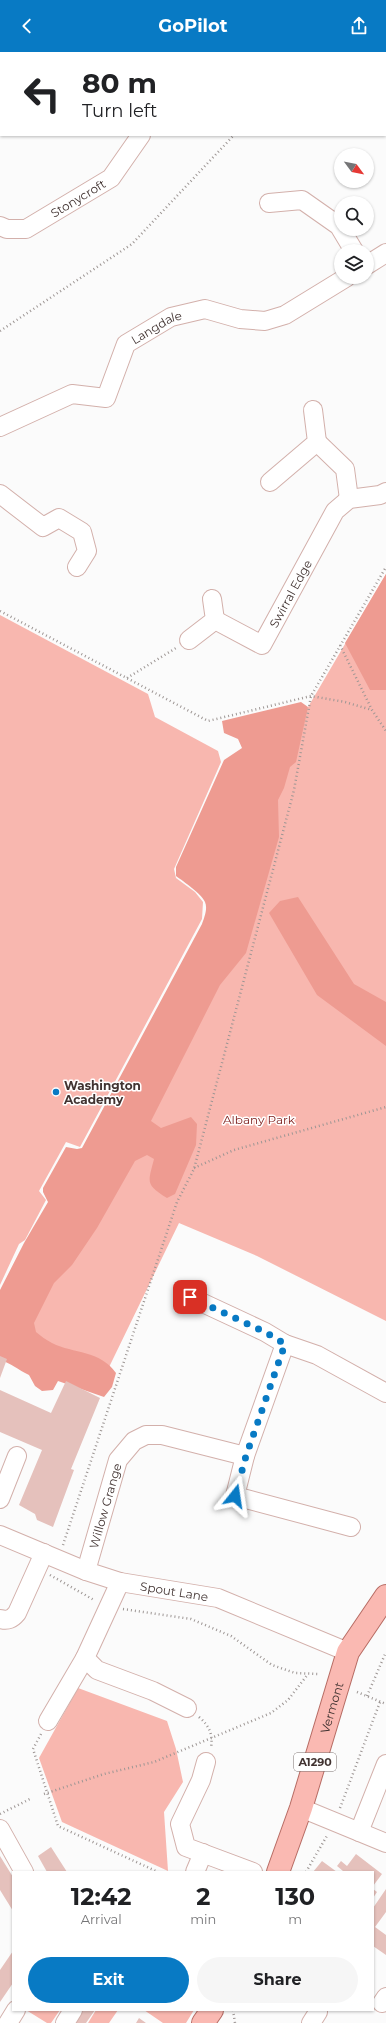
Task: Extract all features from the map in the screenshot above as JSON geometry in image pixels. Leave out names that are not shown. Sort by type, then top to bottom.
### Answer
[{"type":"main road","name":"Vermont","points":[[278,1871],[301,1808],[348,1652],[386,1596]]},
{"type":"main road","points":[[203,2023],[211,2011]]},
{"type":"street","name":"Stonycroft","points":[[0,226],[7,229],[26,229],[110,178],[138,136]]},
{"type":"street","points":[[269,203],[302,200],[339,226],[350,244]]},
{"type":"street","points":[[374,261],[386,253]]},
{"type":"street","name":"Langdale","points":[[0,427],[72,394],[106,398],[126,344],[171,317],[206,309],[240,319],[265,321],[285,315],[336,284]]},
{"type":"street","points":[[313,410],[317,442],[345,468],[348,499],[386,492]]},
{"type":"street","points":[[270,482],[317,442]]},
{"type":"street","points":[[0,494],[43,527],[59,518],[82,532],[87,551],[77,567]]},
{"type":"street","name":"Swirral Edge","points":[[215,620],[262,644],[335,511],[348,499]]},
{"type":"street","points":[[189,640],[215,620],[212,599]]},
{"type":"street","points":[[190,1297],[265,1332],[285,1344],[317,1355],[386,1393]]},
{"type":"street","points":[[285,1344],[246,1456],[235,1496],[351,1528]]},
{"type":"street","name":"Willow Grange","points":[[86,1571],[118,1460],[134,1441],[146,1435],[162,1435],[246,1456]]},
{"type":"street","points":[[0,1499],[17,1456]]},
{"type":"street","name":"Spout Lane","points":[[0,1535],[46,1560],[120,1582],[218,1598],[348,1652]]},
{"type":"street","points":[[0,1619],[7,1620],[13,1618],[46,1560]]},
{"type":"street","points":[[48,1721],[86,1658],[107,1607],[120,1582]]},
{"type":"street","points":[[86,1658],[97,1670],[153,1691],[187,1708]]},
{"type":"street","points":[[206,1762],[201,1780],[180,1824],[186,1847],[250,1871]]},
{"type":"street","points":[[359,1832],[386,1764]]},
{"type":"street","points":[[301,1808],[386,1843]]},
{"type":"street","points":[[0,1828],[23,1871]]},
{"type":"street","points":[[195,1871],[203,1853]]},
{"type":"street","points":[[65,2023],[72,2011]]},
{"type":"path","points":[[0,331],[132,244],[233,136]]},
{"type":"path","points":[[318,1674],[295,1673],[272,1664],[230,1636],[191,1619],[107,1607],[46,1560],[177,1202],[194,1168],[294,790],[311,696],[386,567]]},
{"type":"path","points":[[0,611],[208,721],[311,696],[345,702],[372,710]]},
{"type":"path","points":[[127,678],[189,640]]},
{"type":"path","points":[[340,644],[372,710],[386,730]]},
{"type":"path","points":[[194,1168],[234,1150],[386,1107]]},
{"type":"path","points":[[367,1696],[386,1652]]},
{"type":"path","points":[[44,1794],[104,1774],[154,1762],[271,1713],[288,1700],[308,1674]]},
{"type":"path","points":[[357,1692],[386,1704]]},
{"type":"path","points":[[307,1871],[335,1822],[380,1702]]},
{"type":"path","points":[[187,1708],[207,1724],[213,1736]]},
{"type":"path","points":[[48,1721],[33,1749],[58,1826],[156,1871]]},
{"type":"path","points":[[0,1814],[30,1800]]},
{"type":"path","points":[[233,2011],[235,2023]]},
{"type":"green space","name":"Albany Park","points":[[386,574],[386,1321],[257,1256],[179,1223],[96,1394],[0,1332],[246,873],[287,743]]},
{"type":"green space","name":"Washington Academy","points":[[0,615],[148,694],[155,717],[218,751],[221,762],[174,869],[176,878],[195,892],[203,902],[202,919],[80,1147],[66,1142],[39,1191],[46,1200],[25,1240],[19,1244],[0,1285]]},
{"type":"green space","points":[[78,1688],[167,1721],[176,1749],[183,1782],[164,1812],[168,1871],[62,1822],[39,1758]]},
{"type":"green space","points":[[28,2011],[59,2011],[51,2023],[47,2023]]},
{"type":"green space","points":[[95,2011],[117,2011],[109,2023],[88,2023]]},
{"type":"green space","points":[[145,2011],[193,2011],[186,2023],[163,2023]]},
{"type":"shaded area","points":[[386,574],[386,690],[370,690],[345,643]]},
{"type":"shaded area","points":[[301,702],[308,707],[296,762],[290,767],[284,788],[278,800],[279,837],[246,953],[220,985],[151,1121],[161,1128],[191,1117],[197,1124],[196,1145],[175,1194],[167,1198],[152,1186],[150,1182],[150,1173],[154,1159],[147,1155],[135,1161],[97,1228],[72,1265],[54,1283],[34,1323],[36,1332],[50,1342],[60,1347],[95,1356],[110,1366],[116,1373],[112,1387],[104,1397],[58,1381],[53,1390],[42,1391],[35,1386],[29,1375],[0,1360],[0,1290],[24,1243],[48,1202],[43,1192],[43,1188],[66,1147],[77,1149],[82,1148],[202,924],[206,910],[205,902],[196,891],[176,876],[176,867],[224,760],[242,748],[238,739],[224,733],[222,721]]},
{"type":"shaded area","points":[[298,897],[354,984],[386,1002],[386,1046],[317,995],[269,913],[280,901]]},
{"type":"building","points":[[0,1356],[7,1359],[0,1378]]},
{"type":"building","points":[[66,1381],[100,1398],[71,1469],[74,1470],[53,1527],[37,1520],[35,1514],[19,1505],[42,1450],[0,1432],[0,1390],[51,1413]]},
{"type":"building","points":[[51,1847],[66,1871],[46,1871],[38,1856]]},
{"type":"building","points":[[356,1854],[382,1874],[374,1885],[374,1871],[343,1871],[337,1866],[341,1861],[347,1866]]},
{"type":"building","points":[[0,1856],[12,1875],[12,1909],[0,1890]]},
{"type":"building","points":[[322,1861],[336,1871],[314,1871]]},
{"type":"building","points":[[386,1889],[386,1912],[375,1927],[386,1935],[386,1955],[374,1947],[374,1907]]},
{"type":"building","points":[[374,1890],[377,1892],[374,1896]]},
{"type":"building","points":[[12,1952],[12,1984],[0,2002],[0,1970]]},
{"type":"building","points":[[78,2011],[94,2011],[86,2023],[70,2023]]},
{"type":"building","points":[[139,2018],[146,2023],[136,2023]]},
{"type":"place","name":"Washington Academy","points":[[56,1092]]},
{"type":"route","points":[[190,1297],[240,1322],[265,1332],[285,1344],[246,1456],[235,1496]]}]
